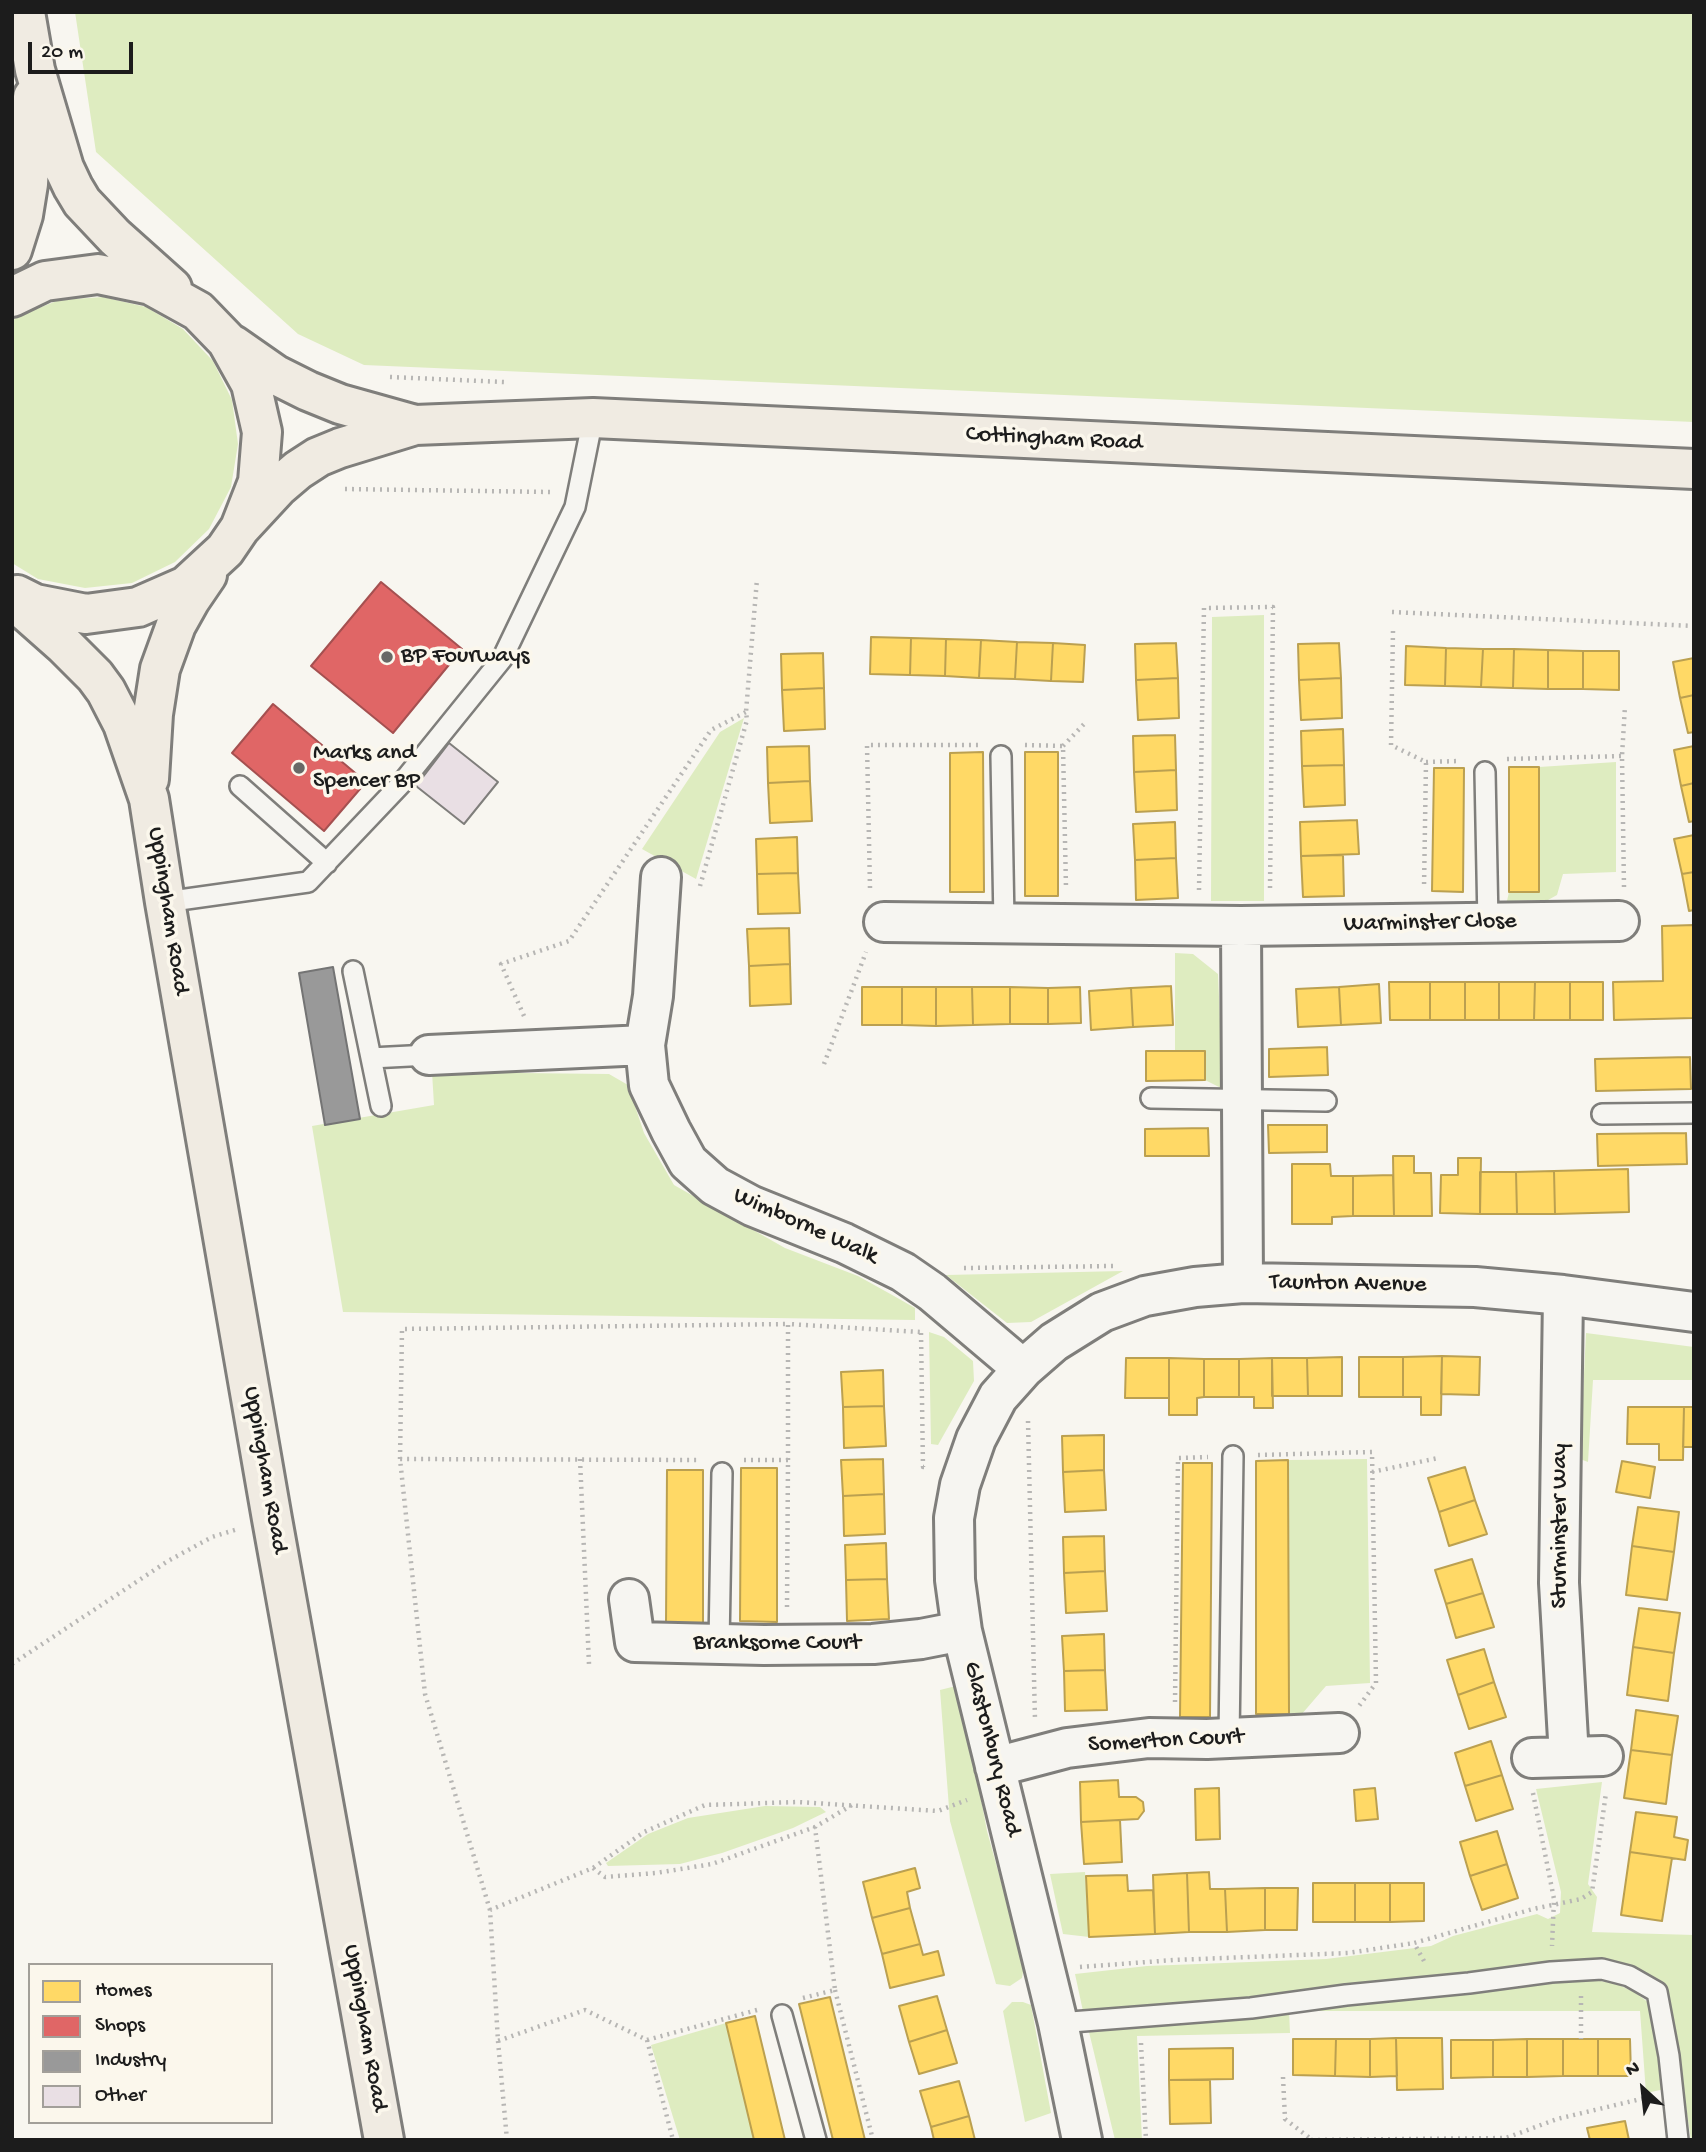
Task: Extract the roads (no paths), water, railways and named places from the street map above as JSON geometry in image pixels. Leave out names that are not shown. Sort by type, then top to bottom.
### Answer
[{"type":"highway","points":[[12,592],[35,604],[86,614],[138,607],[186,586],[233,539],[258,482],[262,432],[251,384],[227,341],[198,311],[115,237],[82,202],[64,168],[34,70],[25,12]]},
{"type":"highway","points":[[12,250],[23,215],[28,184],[34,70]]},
{"type":"highway","points":[[12,296],[45,281],[98,274],[151,285],[198,311]]},
{"type":"highway","name":"Cottingham Road","points":[[227,341],[276,374],[308,391],[340,404],[415,425]]},
{"type":"highway","name":"Cottingham Road","points":[[233,539],[278,487],[318,457],[415,425],[593,418],[1694,469]]},
{"type":"highway","name":"Uppingham Road","points":[[149,799],[153,714],[160,669],[180,617],[233,539]]},
{"type":"highway","name":"Uppingham Road","points":[[12,599],[64,645],[106,691],[123,724],[149,799],[164,902],[272,1519],[384,2140]]},
{"type":"street","name":"Wimborne Walk","points":[[660,882],[653,996],[645,1045],[649,1084],[688,1162],[715,1186],[752,1206],[856,1248],[903,1272],[923,1286],[1017,1375]]},
{"type":"street","name":"Warminster Close","points":[[877,923],[1256,926],[1619,921]]},
{"type":"street","points":[[1243,1283],[1242,1100],[1256,926]]},
{"type":"street","points":[[429,1055],[645,1045]]},
{"type":"street","name":"Taunton Avenue","points":[[1017,1375],[1055,1342],[1102,1312],[1144,1296],[1195,1287],[1243,1283],[1475,1287],[1694,1312]]},
{"type":"street","name":"Sturminster Way","points":[[1532,1775],[1593,1767],[1559,1583],[1563,1295]]},
{"type":"street","name":"Glastonbury Road","points":[[1017,1375],[998,1397],[976,1439],[960,1485],[954,1518],[956,1580],[962,1631],[1058,2024],[1083,2140]]},
{"type":"street","name":"Branksome Court","points":[[629,1599],[635,1642],[873,1644],[962,1631]]},
{"type":"street","name":"Somerton Court","points":[[998,1777],[1036,1756],[1081,1746],[1149,1738],[1229,1738],[1339,1733]]},
{"type":"lane","points":[[164,902],[309,882],[401,784],[502,659],[575,507],[593,418]]},
{"type":"lane","points":[[1001,756],[1004,923]]},
{"type":"lane","points":[[1488,923],[1493,766]]},
{"type":"lane","points":[[240,786],[327,863]]},
{"type":"lane","points":[[353,971],[381,1105]]},
{"type":"lane","points":[[371,1058],[429,1055]]},
{"type":"lane","points":[[1151,1098],[1326,1101]]},
{"type":"lane","points":[[1602,1114],[1694,1113]]},
{"type":"lane","points":[[1229,1738],[1233,1456]]},
{"type":"lane","points":[[719,1644],[727,1466]]},
{"type":"lane","points":[[1058,2024],[1251,2008],[1551,1972],[1602,1969],[1629,1976],[1657,1993],[1669,2056],[1678,2140]]},
{"type":"lane","points":[[781,2008],[816,2140]]},
{"type":"place","name":"BP Fourways","points":[[387,657]]},
{"type":"place","name":"Marks and Spencer BP","points":[[299,768]]}]
